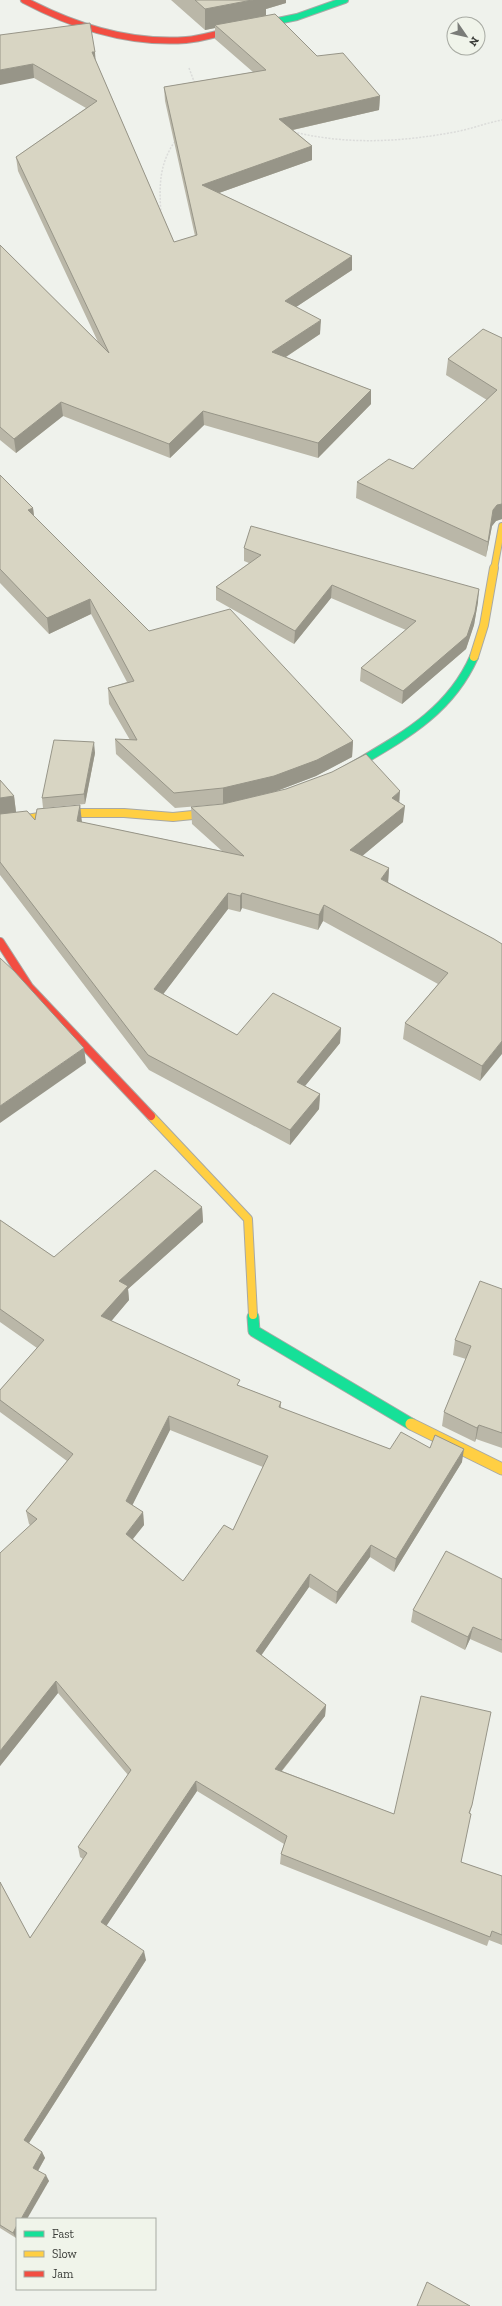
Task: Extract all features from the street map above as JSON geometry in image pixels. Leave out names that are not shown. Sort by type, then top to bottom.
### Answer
[{"type":"street","points":[[24,0],[69,22],[124,33],[176,40],[262,26],[317,12],[346,0]]},
{"type":"street","points":[[331,778],[366,760],[431,718],[469,673],[484,625],[502,526]]},
{"type":"street","points":[[0,823],[65,813],[124,813],[173,817],[230,810]]},
{"type":"street","points":[[0,942],[29,987],[248,1219],[254,1332],[412,1425],[502,1469]]},
{"type":"path","points":[[176,40],[194,79],[195,87]]},
{"type":"path","points":[[292,132],[314,138],[387,140],[454,132],[502,120]]},
{"type":"path","points":[[162,217],[158,178],[170,146],[180,136]]},
{"type":"building","points":[[195,0],[252,0],[205,9]]},
{"type":"building","points":[[275,14],[317,56],[343,53],[380,96],[279,119],[312,146],[202,185],[352,256],[285,301],[321,320],[272,352],[371,390],[318,443],[203,411],[169,444],[61,402],[14,439],[0,427],[0,245],[109,353],[16,157],[97,101],[33,64],[0,70],[0,35],[90,23],[95,52],[92,52],[174,242],[197,235],[164,87],[266,70],[215,25]]},
{"type":"building","points":[[483,329],[502,338],[502,504],[497,505],[493,510],[488,542],[357,482],[389,459],[413,469],[497,390],[448,359]]},
{"type":"building","points":[[0,475],[33,508],[28,510],[149,631],[230,609],[353,741],[317,760],[274,776],[223,788],[174,793],[115,739],[137,740],[108,688],[134,681],[90,599],[47,618],[0,569]]},
{"type":"building","points":[[251,526],[479,589],[475,612],[467,636],[403,691],[361,668],[416,621],[332,585],[295,631],[216,587],[261,555],[244,548]]},
{"type":"building","points":[[54,740],[94,742],[84,794],[42,798]]},
{"type":"building","points":[[366,754],[400,791],[392,798],[405,806],[350,850],[389,868],[381,879],[502,944],[502,1041],[482,1066],[405,1023],[448,973],[324,905],[319,915],[242,893],[240,896],[228,893],[154,989],[237,1035],[273,993],[341,1028],[297,1082],[320,1094],[290,1130],[148,1055],[0,862],[0,814],[27,811],[35,820],[37,809],[80,805],[77,821],[244,856],[191,807],[223,804],[286,789],[332,772]]},
{"type":"building","points":[[0,780],[14,796],[0,798]]},
{"type":"building","points":[[0,958],[14,971],[84,1048],[0,1106]]},
{"type":"building","points":[[155,1170],[202,1207],[119,1281],[128,1286],[101,1316],[240,1380],[237,1385],[281,1402],[279,1407],[390,1449],[401,1432],[430,1448],[435,1435],[464,1449],[396,1559],[371,1545],[337,1592],[310,1574],[256,1651],[326,1705],[275,1769],[394,1814],[421,1696],[491,1712],[472,1805],[469,1813],[471,1814],[461,1862],[502,1876],[502,1935],[492,1931],[490,1937],[281,1854],[287,1836],[196,1781],[101,1922],[144,1951],[24,2140],[42,2152],[33,2168],[46,2175],[22,2218],[16,2218],[16,2227],[13,2233],[0,2225],[0,1882],[30,1938],[87,1853],[78,1847],[131,1770],[56,1681],[0,1751],[0,1553],[37,1519],[26,1511],[73,1454],[0,1400],[0,1390],[44,1340],[0,1309],[0,1220],[54,1257]],"holes":[[[169,1416],[268,1456],[233,1530],[224,1525],[183,1581],[126,1534],[143,1512],[126,1501]]]},
{"type":"building","points":[[480,1281],[502,1289],[502,1433],[479,1425],[477,1428],[444,1412],[471,1346],[455,1340]]},
{"type":"building","points":[[446,1551],[502,1579],[502,1640],[473,1627],[468,1637],[413,1610]]},
{"type":"building","points":[[427,2282],[470,2306],[417,2306]]},
{"type":"traffic: fast","points":[[225,32],[297,17],[345,0]]},
{"type":"traffic: fast","points":[[343,772],[400,738],[437,710],[453,695],[465,677],[474,657]]},
{"type":"traffic: fast","points":[[253,1315],[254,1331],[411,1424]]},
{"type":"traffic: slow","points":[[474,657],[484,625],[502,526]]},
{"type":"traffic: slow","points":[[0,823],[65,813],[124,813],[173,817],[222,812]]},
{"type":"traffic: slow","points":[[151,1116],[248,1219],[253,1315]]},
{"type":"traffic: slow","points":[[411,1424],[502,1469]]},
{"type":"traffic: jam","points":[[24,0],[60,17],[119,35],[159,40],[185,40],[225,32]]},
{"type":"traffic: jam","points":[[0,942],[29,987],[151,1116]]}]
